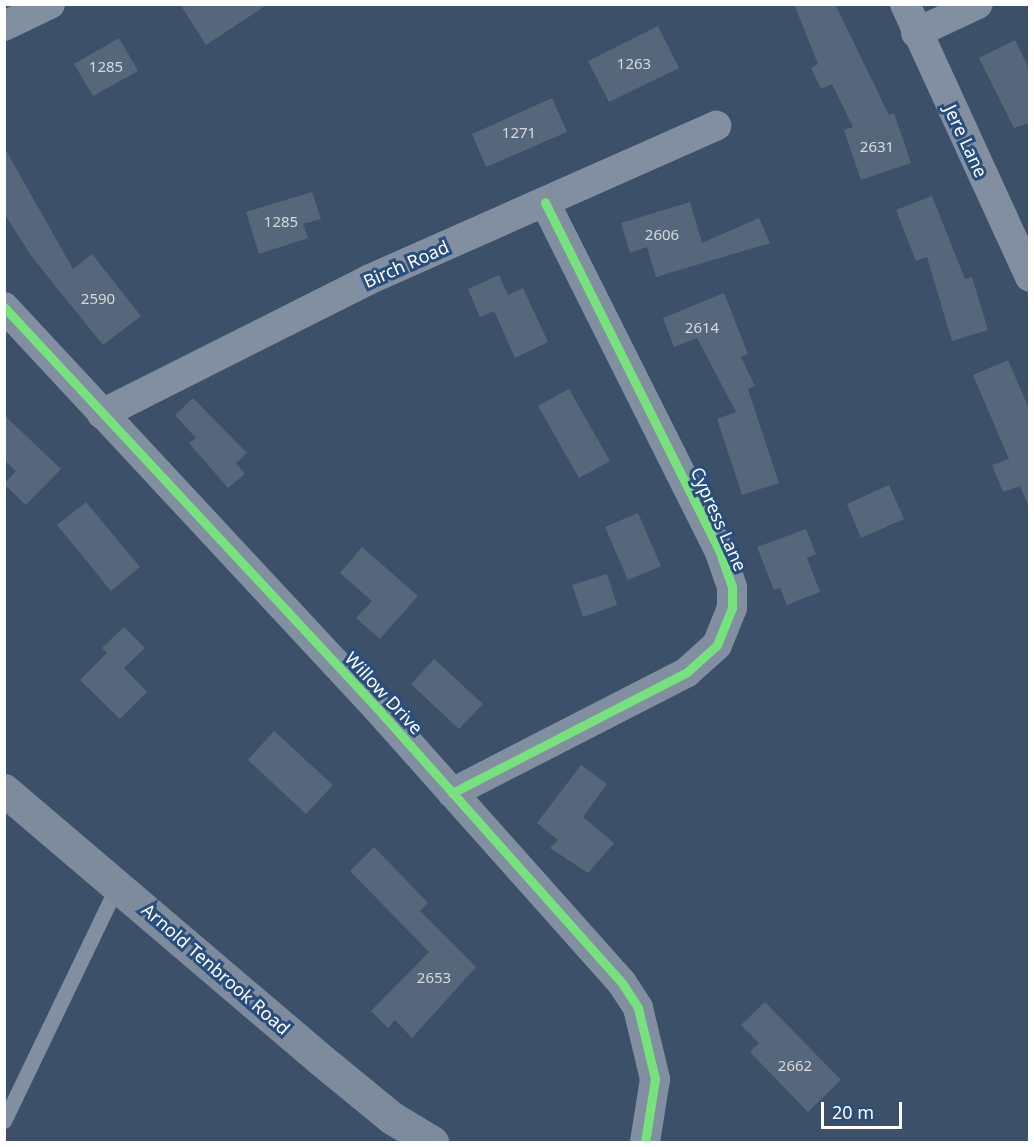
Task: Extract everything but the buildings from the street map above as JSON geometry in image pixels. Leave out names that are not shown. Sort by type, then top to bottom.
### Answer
[{"type":"street","points":[[4,26],[50,4]]},
{"type":"street","name":"Jere Lane","points":[[905,4],[916,33],[1029,277]]},
{"type":"street","points":[[916,33],[978,4]]},
{"type":"street","name":"Birch Road","points":[[102,414],[368,280],[716,126]]},
{"type":"street","name":"Cypress Lane","points":[[452,793],[687,672],[717,645],[732,608],[732,587],[720,552],[545,202]]},
{"type":"street","name":"Willow Drive","points":[[4,307],[452,793],[622,983],[638,1008],[654,1079],[645,1143]]},
{"type":"street","name":"Arnold Tenbrook Road","points":[[4,789],[118,884],[320,1059],[392,1118],[432,1143]]},
{"type":"lane","points":[[4,1121],[118,884]]},
{"type":"cycle path","points":[[452,793],[687,672],[717,645],[732,608],[732,587],[720,552],[545,202]]},
{"type":"cycle path","points":[[4,307],[377,708],[622,983],[638,1008],[655,1079],[645,1142]]}]
